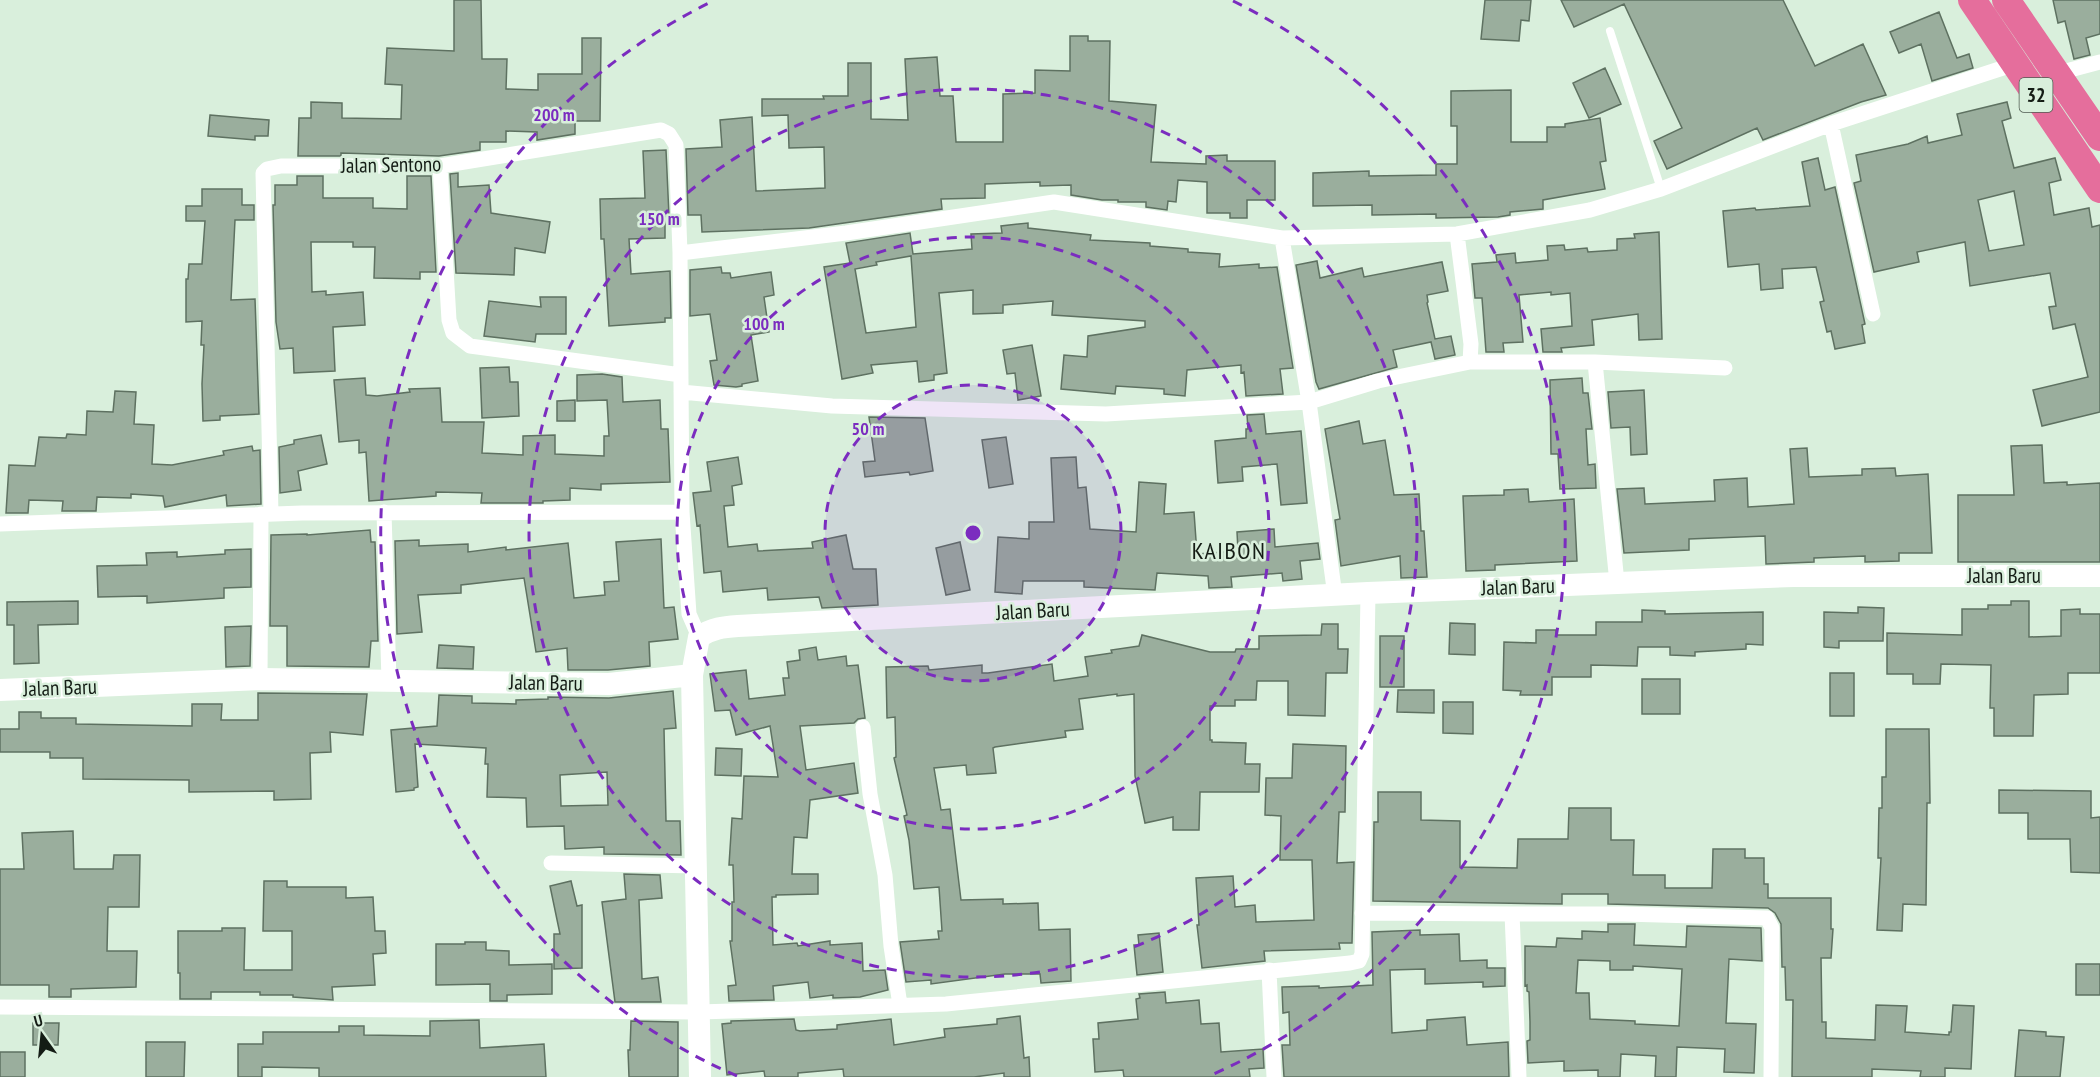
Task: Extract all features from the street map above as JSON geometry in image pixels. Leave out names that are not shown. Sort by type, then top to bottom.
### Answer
[{"type":"highway","name":"32","points":[[1972,0],[2100,189]]},
{"type":"highway","name":"32","points":[[2006,0],[2100,137]]},
{"type":"street","points":[[680,253],[846,233],[1054,202],[1282,238],[1457,234],[1590,210],[1661,189],[1831,124],[2020,72],[2057,73],[2100,62]]},
{"type":"street","points":[[1831,124],[1873,314]]},
{"type":"street","name":"Jalan Sentono","points":[[266,514],[262,173],[267,169],[281,166],[441,166],[661,130],[669,134],[676,145],[680,253],[682,512],[689,614],[699,637]]},
{"type":"street","points":[[441,166],[449,320],[453,333],[470,346],[681,375]]},
{"type":"street","points":[[1457,234],[1471,344],[1470,362]]},
{"type":"street","points":[[1282,238],[1309,402],[1335,596]]},
{"type":"street","points":[[681,392],[832,406],[1106,414],[1309,402],[1378,381],[1470,362],[1595,362],[1725,368]]},
{"type":"street","points":[[1595,362],[1617,584]]},
{"type":"street","points":[[384,512],[389,681]]},
{"type":"street","points":[[0,524],[266,514],[682,512]]},
{"type":"street","points":[[260,679],[266,514]]},
{"type":"street","name":"Jalan Baru","points":[[699,637],[707,631],[738,626],[1368,593],[1793,576],[2100,576]]},
{"type":"street","points":[[0,1008],[699,1012],[946,1004],[1359,961],[1362,954],[1368,593]]},
{"type":"street","points":[[699,637],[692,675],[700,1077]]},
{"type":"street","name":"Jalan Baru","points":[[0,690],[260,679],[609,684],[692,675]]},
{"type":"street","points":[[863,727],[870,794],[885,875],[891,946],[900,1005]]},
{"type":"street","points":[[551,863],[696,866]]},
{"type":"street","points":[[1362,913],[1623,914],[1767,918],[1772,928],[1771,1077]]},
{"type":"street","points":[[1512,914],[1519,1077]]},
{"type":"street","points":[[1269,970],[1274,1077]]},
{"type":"lane","points":[[1610,31],[1661,189]]},
{"type":"building","points":[[454,0],[481,0],[482,59],[507,59],[506,89],[538,90],[538,74],[582,74],[582,38],[601,38],[600,121],[575,121],[575,134],[537,140],[537,132],[506,131],[506,142],[480,142],[480,150],[439,156],[341,153],[341,156],[298,156],[299,118],[311,118],[311,102],[342,103],[342,118],[401,119],[402,85],[385,84],[387,48],[454,51]]},
{"type":"building","points":[[1485,0],[1531,0],[1529,21],[1521,20],[1519,41],[1481,39]]},
{"type":"building","points":[[1561,0],[1783,0],[1815,66],[1863,44],[1886,95],[1861,102],[1763,140],[1757,128],[1667,169],[1654,141],[1682,128],[1624,4],[1574,27]]},
{"type":"building","points":[[2053,0],[2100,0],[2100,34],[2086,38],[2090,55],[2074,59],[2065,21],[2058,23]]},
{"type":"building","points":[[1939,12],[1957,58],[1969,54],[1973,68],[1932,81],[1921,44],[1899,53],[1890,32]]},
{"type":"building","points":[[1070,36],[1088,36],[1088,41],[1110,41],[1109,101],[1156,105],[1151,162],[1206,164],[1206,156],[1227,155],[1227,161],[1275,161],[1275,200],[1247,200],[1247,218],[1230,218],[1230,213],[1207,213],[1207,182],[1178,180],[1176,202],[1168,201],[1167,210],[1146,207],[1146,202],[1118,202],[1118,200],[1071,195],[1071,185],[1040,186],[1040,182],[985,184],[985,198],[941,199],[942,209],[809,228],[702,232],[701,215],[688,215],[686,149],[722,147],[720,120],[752,117],[756,191],[825,188],[824,147],[789,148],[788,115],[762,116],[762,99],[824,99],[823,96],[848,96],[848,63],[871,63],[871,119],[908,120],[905,59],[937,57],[940,96],[953,96],[956,142],[1003,142],[1003,94],[1035,93],[1035,70],[1070,71]]},
{"type":"building","points":[[1605,68],[1621,104],[1589,118],[1573,83]]},
{"type":"building","points":[[1511,90],[1511,142],[1547,142],[1547,127],[1565,127],[1565,124],[1600,118],[1606,161],[1600,162],[1605,189],[1543,200],[1543,209],[1510,212],[1510,215],[1498,217],[1436,218],[1436,214],[1372,215],[1372,205],[1313,206],[1313,173],[1369,171],[1369,176],[1436,175],[1436,164],[1457,164],[1457,126],[1451,126],[1451,91]]},
{"type":"building","points":[[2007,102],[2011,118],[2002,121],[2014,168],[2055,158],[2061,180],[2049,183],[2054,215],[2089,208],[2092,227],[2100,225],[2100,412],[2042,426],[2033,390],[2088,377],[2075,324],[2053,329],[2049,307],[2056,306],[2050,273],[1970,286],[1965,242],[1917,252],[1919,262],[1874,272],[1854,183],[1861,181],[1856,155],[1908,144],[1927,136],[1928,143],[1962,135],[1957,114]],"holes":[[[2014,191],[2024,245],[1989,251],[1978,200]]]},
{"type":"building","points":[[210,115],[269,120],[268,136],[255,136],[255,140],[208,136]]},
{"type":"building","points":[[666,150],[669,216],[665,217],[665,238],[629,239],[631,274],[670,271],[671,318],[665,318],[665,322],[609,326],[604,239],[601,239],[600,199],[645,198],[643,151]]},
{"type":"building","points":[[1818,158],[1825,190],[1835,187],[1865,324],[1862,325],[1865,343],[1835,349],[1831,331],[1827,332],[1820,302],[1824,301],[1816,267],[1782,269],[1783,288],[1761,290],[1759,264],[1728,267],[1723,211],[1810,206],[1802,162]]},
{"type":"building","points":[[458,173],[458,187],[489,185],[491,213],[550,222],[545,253],[515,248],[514,275],[456,273],[450,174]]},
{"type":"building","points":[[297,176],[323,176],[323,198],[373,198],[373,208],[407,209],[407,176],[431,176],[436,272],[420,272],[420,279],[374,278],[375,247],[353,247],[353,242],[311,242],[312,292],[326,291],[326,295],[363,292],[365,325],[333,327],[335,371],[294,373],[293,348],[280,349],[276,322],[273,205],[275,205],[275,185],[297,185]]},
{"type":"building","points":[[202,189],[242,189],[242,205],[254,205],[254,220],[235,220],[231,300],[255,299],[259,414],[220,416],[220,420],[203,421],[202,321],[186,322],[186,279],[188,279],[189,264],[202,264],[205,221],[186,221],[186,206],[202,206]]},
{"type":"building","points":[[1028,223],[1028,228],[1091,235],[1090,240],[1150,243],[1150,246],[1188,249],[1188,252],[1220,254],[1219,267],[1259,264],[1259,268],[1277,267],[1293,368],[1280,369],[1283,394],[1246,396],[1244,372],[1241,373],[1241,365],[1187,370],[1185,396],[1164,394],[1164,389],[1116,386],[1115,394],[1061,389],[1064,355],[1087,357],[1088,336],[1145,327],[1145,321],[1052,315],[1053,301],[1003,305],[1003,313],[973,314],[973,290],[939,293],[947,373],[934,375],[934,380],[919,382],[917,361],[871,365],[873,373],[842,379],[824,267],[850,263],[846,243],[910,233],[913,254],[972,249],[971,234],[1002,233],[1001,226]],"holes":[[[911,256],[916,327],[866,333],[855,269],[877,265],[876,262]]]},
{"type":"building","points":[[1659,232],[1662,339],[1639,340],[1638,314],[1592,320],[1594,345],[1561,348],[1562,352],[1543,352],[1541,329],[1572,326],[1570,293],[1551,295],[1551,292],[1519,295],[1523,342],[1503,343],[1504,352],[1486,352],[1482,298],[1475,298],[1472,264],[1497,262],[1496,255],[1515,253],[1516,263],[1548,260],[1547,246],[1564,245],[1565,250],[1587,248],[1588,252],[1617,250],[1617,239],[1635,238],[1634,234]]},
{"type":"building","points":[[1317,261],[1320,278],[1362,268],[1364,277],[1442,262],[1448,291],[1427,295],[1427,303],[1435,339],[1451,336],[1455,355],[1435,359],[1431,342],[1393,350],[1397,367],[1319,389],[1296,265]]},
{"type":"building","points":[[721,267],[722,273],[730,273],[731,278],[771,272],[774,295],[764,297],[769,332],[751,335],[758,381],[736,387],[714,385],[710,361],[717,360],[710,314],[690,316],[690,270]]},
{"type":"building","points":[[540,297],[566,297],[566,334],[536,334],[535,342],[484,336],[489,301],[541,307]]},
{"type":"building","points":[[1032,345],[1041,396],[1018,400],[1015,373],[1007,374],[1003,350]]},
{"type":"building","points":[[509,367],[510,382],[518,382],[519,416],[482,418],[480,368]]},
{"type":"building","points":[[602,374],[622,377],[623,402],[660,400],[661,429],[668,429],[670,482],[601,484],[601,490],[570,488],[570,500],[543,501],[543,503],[481,503],[482,493],[436,492],[436,496],[369,501],[366,452],[359,453],[359,440],[339,442],[334,380],[365,378],[366,395],[377,396],[410,392],[409,389],[440,388],[442,422],[484,422],[482,453],[523,455],[523,436],[555,435],[555,454],[604,456],[604,436],[609,436],[607,400],[577,401],[577,375]]},
{"type":"building","points":[[1582,378],[1583,393],[1588,393],[1592,429],[1586,429],[1588,465],[1595,464],[1596,488],[1560,489],[1558,454],[1551,454],[1550,380]]},
{"type":"building","points":[[1644,390],[1647,454],[1631,455],[1630,427],[1611,428],[1608,392]]},
{"type":"building","points":[[115,391],[136,392],[134,424],[154,425],[152,464],[172,465],[224,455],[223,451],[252,446],[253,451],[260,450],[261,504],[227,506],[226,495],[165,507],[163,496],[131,494],[131,498],[97,497],[96,511],[62,511],[63,501],[29,500],[28,513],[6,513],[9,465],[35,466],[39,437],[66,438],[67,434],[86,435],[87,411],[113,412]]},
{"type":"building","points":[[575,400],[575,421],[557,421],[557,401]]},
{"type":"building","points":[[1264,414],[1266,434],[1301,431],[1307,503],[1281,505],[1277,464],[1242,467],[1243,481],[1218,483],[1215,441],[1246,438],[1247,415]]},
{"type":"building","points":[[869,417],[925,418],[933,471],[910,475],[909,472],[865,477],[863,462],[875,461]]},
{"type":"building","points":[[1359,421],[1363,444],[1385,440],[1394,495],[1419,494],[1427,577],[1401,578],[1400,556],[1341,566],[1335,520],[1340,519],[1325,429]]},
{"type":"building","points":[[321,435],[327,464],[298,471],[301,490],[280,493],[279,447],[294,444],[294,440]]},
{"type":"building","points":[[1006,437],[1013,484],[989,488],[982,440]]},
{"type":"building","points":[[2042,445],[2044,483],[2067,482],[2067,485],[2100,483],[2100,562],[1958,562],[1958,495],[2014,495],[2011,446]]},
{"type":"building","points":[[1807,448],[1809,477],[1862,475],[1862,469],[1895,468],[1896,476],[1928,474],[1932,553],[1899,553],[1899,561],[1865,562],[1865,556],[1814,558],[1814,562],[1766,564],[1765,536],[1689,539],[1689,550],[1624,553],[1617,489],[1644,488],[1645,504],[1715,501],[1714,480],[1747,478],[1748,507],[1794,504],[1790,449]]},
{"type":"building","points":[[738,457],[742,484],[732,486],[734,505],[724,506],[728,547],[757,544],[758,551],[813,548],[812,542],[846,535],[853,569],[876,569],[878,605],[822,608],[819,597],[768,600],[767,588],[723,592],[721,571],[704,573],[700,525],[697,526],[693,493],[711,491],[707,462]]},
{"type":"building","points":[[1076,457],[1078,488],[1086,487],[1090,529],[1136,532],[1139,482],[1166,484],[1164,514],[1194,512],[1197,554],[1238,551],[1237,532],[1274,529],[1275,547],[1318,543],[1320,559],[1300,561],[1302,579],[1283,581],[1282,573],[1231,577],[1232,587],[1209,588],[1208,576],[1157,573],[1155,590],[1084,587],[1084,581],[1023,581],[1022,594],[995,592],[998,537],[1029,539],[1029,522],[1054,522],[1051,458]]},
{"type":"building","points":[[1528,489],[1529,502],[1574,499],[1577,561],[1495,565],[1495,570],[1466,571],[1463,496],[1504,495],[1504,490]]},
{"type":"building","points":[[370,530],[371,542],[375,542],[378,641],[371,641],[369,667],[287,666],[287,626],[270,626],[271,535],[307,535]]},
{"type":"building","points":[[661,539],[664,608],[674,607],[678,639],[649,642],[650,666],[608,670],[568,670],[567,648],[536,652],[524,578],[461,585],[461,593],[418,595],[422,632],[397,634],[395,541],[419,540],[419,546],[468,544],[468,552],[568,543],[574,598],[605,595],[604,582],[619,581],[616,542]]},
{"type":"building","points":[[960,542],[970,590],[946,595],[936,548]]},
{"type":"building","points":[[251,549],[251,587],[224,588],[224,598],[147,603],[147,596],[98,597],[97,566],[147,565],[146,553],[177,552],[177,557],[225,554],[225,550]]},
{"type":"building","points":[[78,601],[78,624],[38,625],[39,663],[14,664],[14,625],[7,625],[7,602]]},
{"type":"building","points":[[2011,601],[2029,601],[2029,637],[2061,636],[2061,610],[2080,609],[2080,614],[2100,614],[2100,673],[2068,673],[2068,694],[2034,695],[2033,736],[1994,736],[1994,708],[1990,708],[1991,665],[1941,664],[1940,684],[1913,684],[1913,674],[1887,674],[1887,633],[1962,635],[1962,609],[1988,609],[1988,605],[2011,605]]},
{"type":"building","points":[[1858,607],[1884,608],[1883,641],[1839,641],[1839,648],[1824,647],[1824,612],[1858,613]]},
{"type":"building","points":[[1642,610],[1665,611],[1665,614],[1763,612],[1763,645],[1746,644],[1746,649],[1695,652],[1695,656],[1670,655],[1670,647],[1638,647],[1637,666],[1591,665],[1591,677],[1552,677],[1552,695],[1520,695],[1521,691],[1503,690],[1504,642],[1536,643],[1536,630],[1556,630],[1556,635],[1596,635],[1596,622],[1642,622]]},
{"type":"building","points":[[1450,623],[1475,624],[1475,655],[1449,654]]},
{"type":"building","points":[[1322,624],[1338,624],[1338,649],[1348,649],[1347,673],[1326,673],[1325,716],[1288,715],[1288,681],[1257,681],[1256,700],[1235,700],[1235,706],[1210,706],[1210,740],[1212,742],[1246,743],[1245,764],[1260,764],[1259,792],[1200,792],[1199,830],[1173,830],[1173,817],[1145,823],[1135,776],[1134,694],[1079,699],[1083,729],[1065,731],[1066,737],[993,748],[996,773],[967,775],[966,765],[934,768],[941,810],[950,809],[961,900],[1003,899],[1003,904],[1038,903],[1039,930],[1070,929],[1071,981],[1041,983],[1040,974],[1005,974],[931,984],[931,980],[906,982],[900,942],[939,939],[938,931],[942,931],[939,887],[914,889],[904,816],[907,815],[894,758],[896,757],[895,717],[887,718],[886,667],[928,666],[929,670],[982,665],[982,673],[988,673],[1052,664],[1054,681],[1088,676],[1085,657],[1139,646],[1142,635],[1210,652],[1235,652],[1236,649],[1259,649],[1259,636],[1321,635]]},
{"type":"building","points":[[251,626],[250,666],[226,667],[225,627]]},
{"type":"building","points":[[1380,636],[1404,636],[1404,687],[1380,687]]},
{"type":"building","points":[[439,645],[474,647],[473,669],[437,668]]},
{"type":"building","points":[[816,647],[818,660],[846,656],[847,666],[858,665],[865,718],[858,719],[854,723],[800,726],[806,770],[854,763],[858,793],[810,800],[807,838],[794,837],[792,874],[818,874],[818,894],[772,897],[773,945],[797,943],[798,946],[830,941],[830,945],[862,943],[863,971],[885,970],[888,990],[860,997],[833,998],[833,995],[810,998],[808,982],[773,986],[774,1000],[729,1001],[728,986],[736,985],[730,941],[732,941],[732,902],[734,902],[733,865],[729,865],[732,818],[742,819],[744,776],[778,777],[770,726],[736,735],[730,710],[715,711],[710,674],[746,670],[749,699],[785,695],[783,678],[789,678],[787,662],[800,660],[799,650]]},
{"type":"building","points":[[1830,673],[1854,673],[1854,716],[1830,716]]},
{"type":"building","points":[[1642,679],[1680,679],[1680,714],[1642,714]]},
{"type":"building","points":[[1398,690],[1434,690],[1434,713],[1397,712]]},
{"type":"building","points":[[673,691],[676,728],[664,729],[666,821],[680,821],[681,855],[604,854],[604,847],[565,849],[564,826],[527,827],[526,798],[487,797],[486,748],[415,744],[418,787],[414,790],[396,792],[391,730],[437,726],[439,695],[472,696],[472,703],[516,704],[516,700],[548,699],[548,697],[609,698]],"holes":[[[607,772],[608,805],[561,806],[560,775]]]},
{"type":"building","points":[[258,693],[367,694],[363,735],[330,732],[331,752],[310,753],[311,799],[274,800],[274,791],[189,792],[189,780],[83,779],[83,758],[50,758],[50,752],[0,752],[0,729],[19,729],[19,712],[41,712],[41,718],[76,718],[76,724],[192,726],[192,704],[222,704],[221,720],[258,720]]},
{"type":"building","points":[[1443,702],[1473,702],[1473,734],[1443,733]]},
{"type":"building","points":[[1886,729],[1929,729],[1930,803],[1927,803],[1926,905],[1903,904],[1902,931],[1877,930],[1881,858],[1878,858],[1879,808],[1882,808],[1882,777],[1886,777]]},
{"type":"building","points":[[1293,744],[1346,746],[1345,812],[1339,812],[1337,863],[1354,862],[1352,943],[1339,943],[1340,949],[1264,951],[1265,961],[1202,968],[1197,925],[1199,925],[1196,878],[1233,876],[1235,907],[1255,905],[1256,922],[1314,920],[1312,860],[1280,860],[1281,816],[1265,815],[1266,778],[1292,778]]},
{"type":"building","points":[[716,748],[742,749],[741,776],[715,775]]},
{"type":"building","points":[[1999,790],[2091,791],[2091,818],[2100,817],[2100,873],[2071,872],[2070,839],[2028,839],[2028,813],[1999,813]]},
{"type":"building","points":[[1378,792],[1421,792],[1421,820],[1460,821],[1460,867],[1517,868],[1518,839],[1568,839],[1569,808],[1611,808],[1611,840],[1634,840],[1633,875],[1665,875],[1665,888],[1712,888],[1713,849],[1745,849],[1745,858],[1764,858],[1764,884],[1768,884],[1768,898],[1831,898],[1831,929],[1833,929],[1831,958],[1821,958],[1822,1022],[1826,1022],[1826,1038],[1875,1040],[1876,1005],[1907,1006],[1905,1032],[1949,1035],[1953,1005],[1974,1006],[1971,1069],[1945,1068],[1945,1077],[1920,1077],[1921,1071],[1872,1069],[1872,1077],[1792,1077],[1793,1000],[1786,1000],[1785,967],[1782,967],[1781,924],[1775,913],[1768,908],[1608,904],[1608,894],[1562,894],[1562,904],[1373,901],[1374,822],[1378,822]]},
{"type":"building","points":[[73,831],[74,869],[113,869],[114,855],[140,855],[139,907],[108,907],[107,951],[137,951],[136,987],[71,989],[71,997],[49,997],[49,985],[0,985],[0,869],[24,869],[22,833]]},
{"type":"building","points":[[624,874],[660,875],[662,898],[639,900],[642,979],[658,977],[661,1002],[615,1002],[602,902],[626,899]]},
{"type":"building","points":[[264,881],[287,881],[287,887],[346,887],[346,898],[373,897],[375,931],[385,931],[386,953],[373,954],[375,985],[332,987],[333,1000],[293,997],[293,995],[260,995],[260,992],[211,992],[211,999],[180,999],[178,931],[222,931],[222,928],[245,928],[244,970],[292,970],[292,931],[263,931]]},
{"type":"building","points":[[571,881],[577,906],[582,905],[582,968],[554,969],[554,934],[560,934],[550,886]]},
{"type":"building","points":[[1608,924],[1635,924],[1634,945],[1686,947],[1687,926],[1761,928],[1762,961],[1729,959],[1726,1023],[1756,1024],[1754,1073],[1724,1072],[1725,1049],[1677,1047],[1676,1077],[1655,1077],[1656,1056],[1621,1054],[1620,1077],[1598,1077],[1598,1070],[1564,1071],[1564,1061],[1528,1063],[1527,1041],[1530,1040],[1530,1022],[1529,992],[1527,985],[1525,986],[1525,946],[1556,947],[1557,938],[1582,939],[1582,931],[1608,932]],"holes":[[[1578,960],[1610,961],[1610,970],[1633,970],[1633,966],[1682,969],[1679,1026],[1590,1019],[1589,993],[1576,993]]]},
{"type":"building","points":[[1420,930],[1420,935],[1459,934],[1460,961],[1487,960],[1487,968],[1505,968],[1505,986],[1483,987],[1483,982],[1425,984],[1425,969],[1390,970],[1392,1033],[1427,1030],[1427,1020],[1465,1017],[1467,1045],[1508,1042],[1509,1077],[1284,1077],[1282,1045],[1290,1045],[1289,1012],[1283,1013],[1282,987],[1319,986],[1319,988],[1373,985],[1372,932]]},
{"type":"building","points":[[1159,933],[1163,972],[1137,975],[1134,945],[1139,945],[1138,935]]},
{"type":"building","points":[[465,942],[486,942],[486,950],[509,951],[509,965],[552,964],[552,994],[507,995],[507,1001],[490,1001],[490,984],[436,985],[436,944],[465,944]]},
{"type":"building","points":[[2076,964],[2100,964],[2100,995],[2076,995]]},
{"type":"building","points":[[1165,992],[1166,1003],[1199,1000],[1201,1024],[1219,1023],[1221,1052],[1263,1049],[1264,1068],[1249,1069],[1250,1077],[1124,1077],[1123,1070],[1095,1072],[1093,1039],[1099,1039],[1098,1023],[1138,1019],[1136,999],[1140,998],[1139,994]]},
{"type":"building","points":[[1020,1016],[1024,1058],[1029,1057],[1030,1077],[1004,1077],[1004,1073],[974,1077],[844,1077],[843,1069],[798,1073],[798,1077],[765,1077],[764,1071],[727,1075],[722,1024],[731,1023],[731,1021],[794,1019],[796,1030],[800,1031],[837,1029],[837,1025],[891,1019],[894,1045],[945,1037],[944,1029],[997,1024],[997,1019]]},
{"type":"building","points":[[479,1020],[480,1048],[544,1044],[546,1077],[319,1077],[319,1068],[262,1067],[262,1077],[238,1077],[238,1044],[263,1044],[263,1032],[339,1032],[339,1026],[364,1026],[364,1035],[430,1036],[430,1021]]},
{"type":"building","points":[[631,1021],[678,1022],[678,1077],[629,1077],[628,1050],[630,1050]]},
{"type":"building","points":[[33,1023],[59,1023],[58,1045],[33,1045]]},
{"type":"building","points":[[2019,1030],[2046,1032],[2046,1036],[2064,1037],[2060,1077],[2015,1077]]},
{"type":"building","points":[[146,1042],[185,1042],[184,1077],[146,1077]]},
{"type":"building","points":[[0,1052],[25,1052],[25,1077],[0,1077]]},
{"type":"district","name":"KAIBON","points":[[1229,551]]}]
